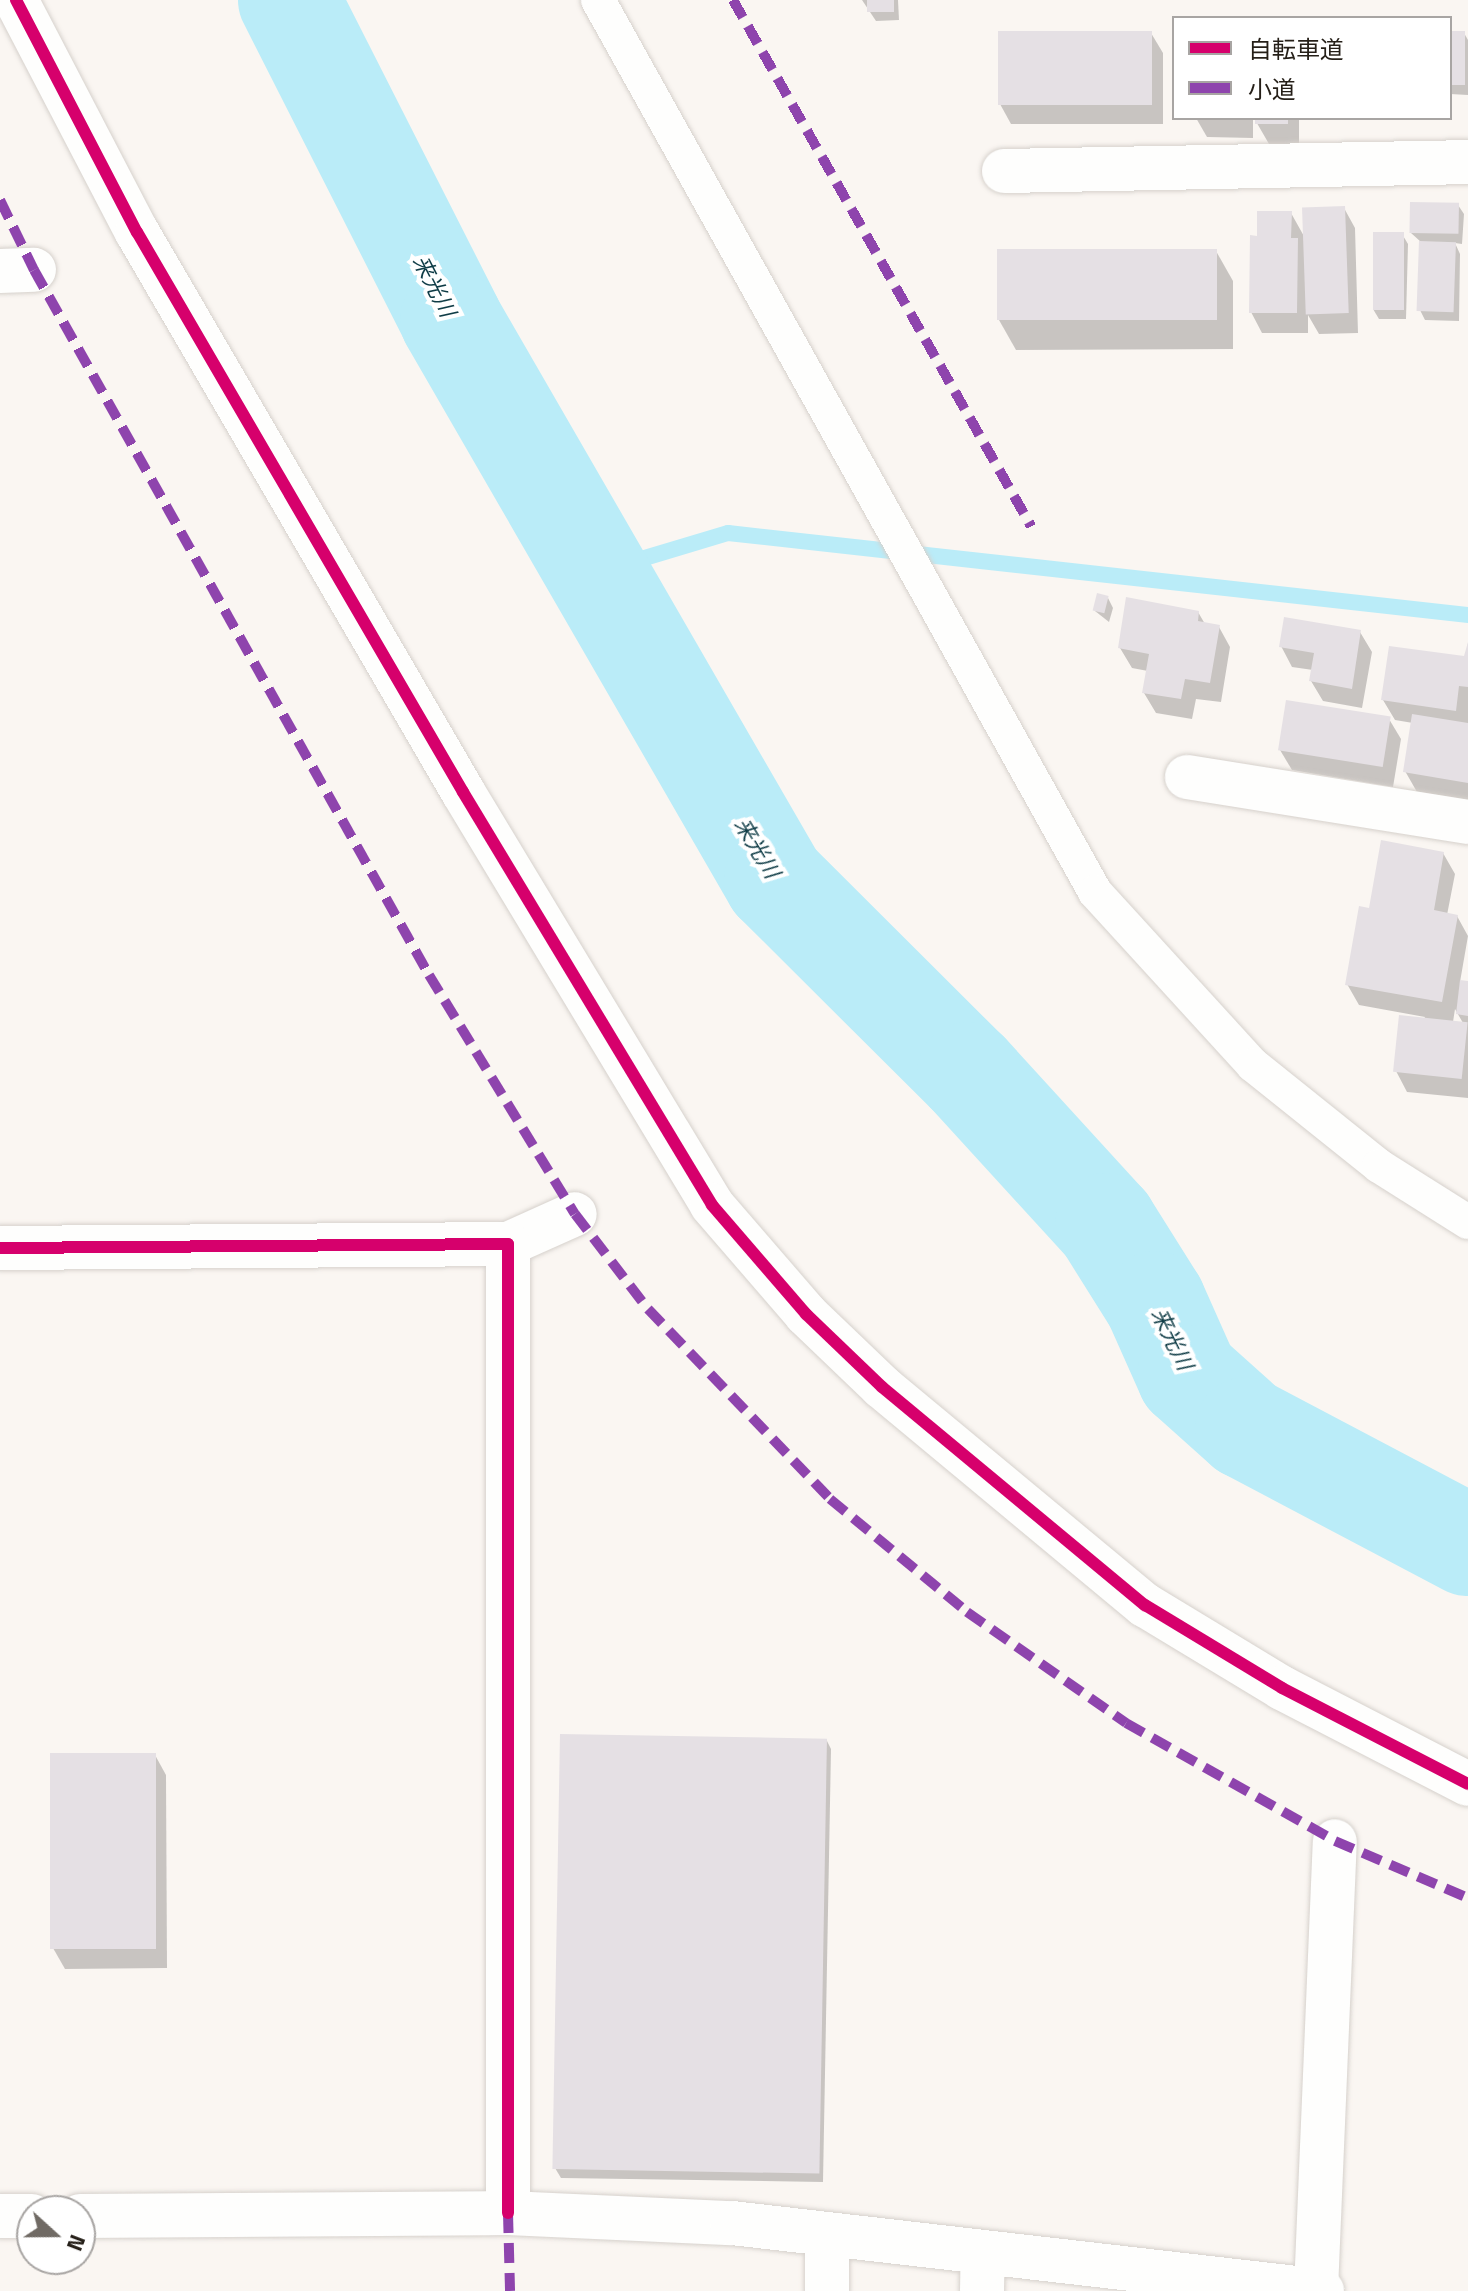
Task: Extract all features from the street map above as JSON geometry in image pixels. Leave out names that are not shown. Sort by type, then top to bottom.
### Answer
[{"type":"street","points":[[16,0],[137,232],[463,792],[712,1205],[806,1314],[882,1387],[1145,1605],[1282,1688],[1468,1784]]},
{"type":"street","points":[[1004,171],[1468,162]]},
{"type":"street","points":[[1187,777],[1468,822]]},
{"type":"street","points":[[0,1248],[508,1244],[575,1214]]},
{"type":"street","points":[[508,1244],[508,2213]]},
{"type":"street","points":[[1316,2290],[1335,1841]]},
{"type":"street","points":[[96,2216],[508,2213],[732,2223],[827,2234],[983,2272],[1322,2291]]},
{"type":"street","points":[[827,2234],[827,2291]]},
{"type":"lane","points":[[598,0],[1095,892],[1253,1065],[1379,1166],[1468,1222]]},
{"type":"building","points":[[867,0],[894,0],[894,12],[867,12]]},
{"type":"building","points":[[998,31],[1152,31],[1152,105],[998,105]]},
{"type":"building","points":[[1452,31],[1465,31],[1465,85],[1452,85]]},
{"type":"building","points":[[1255,120],[1288,120],[1288,124],[1255,124]]},
{"type":"building","points":[[1410,202],[1459,203],[1458,234],[1409,233]]},
{"type":"building","points":[[1345,206],[1349,313],[1306,314],[1302,208]]},
{"type":"building","points":[[1257,211],[1292,211],[1291,238],[1298,238],[1297,313],[1249,313],[1250,235],[1257,236]]},
{"type":"building","points":[[1373,232],[1404,232],[1404,310],[1373,310]]},
{"type":"building","points":[[1419,241],[1456,242],[1454,312],[1417,311]]},
{"type":"building","points":[[997,249],[1217,249],[1217,320],[997,320]]},
{"type":"building","points":[[1097,593],[1109,596],[1104,613],[1093,610]]},
{"type":"building","points":[[1126,597],[1199,611],[1198,621],[1220,625],[1210,683],[1185,679],[1181,699],[1142,693],[1149,654],[1118,648]]},
{"type":"building","points":[[1284,617],[1361,630],[1352,689],[1309,681],[1314,653],[1279,647]]},
{"type":"building","points":[[1468,642],[1468,687],[1459,686],[1456,711],[1381,700],[1389,646],[1464,656]]},
{"type":"building","points":[[1286,700],[1391,717],[1383,767],[1278,750]]},
{"type":"building","points":[[1412,714],[1468,723],[1468,783],[1403,772]]},
{"type":"building","points":[[1381,840],[1444,852],[1434,910],[1458,915],[1442,1002],[1345,985],[1359,906],[1369,908]]},
{"type":"building","points":[[1460,980],[1468,981],[1468,1016],[1456,1014]]},
{"type":"building","points":[[1399,1015],[1468,1022],[1462,1079],[1393,1072]]},
{"type":"building","points":[[560,1734],[827,1739],[819,2174],[552,2169]]},
{"type":"building","points":[[50,1753],[156,1753],[156,1949],[50,1949]]},
{"type":"waterway","name":"来光川","points":[[289,0],[451,320],[775,881],[968,1073],[1106,1224],[1155,1302],[1188,1376],[1246,1428],[1468,1545]]},
{"type":"waterway","points":[[598,572],[728,533],[1468,615]]},
{"type":"marked path","points":[[733,0],[1031,526]]},
{"type":"marked path","points":[[0,200],[34,270],[429,975],[575,1214],[648,1309],[830,1499],[967,1612],[1126,1723],[1335,1841],[1468,1898]]},
{"type":"marked path","points":[[508,2213],[510,2291]]},
{"type":"cycle path","points":[[16,0],[137,232],[463,792],[712,1205],[806,1314],[882,1387],[1145,1605],[1282,1688],[1468,1784]]},
{"type":"cycle path","points":[[0,1248],[508,1244],[508,2213]]}]
